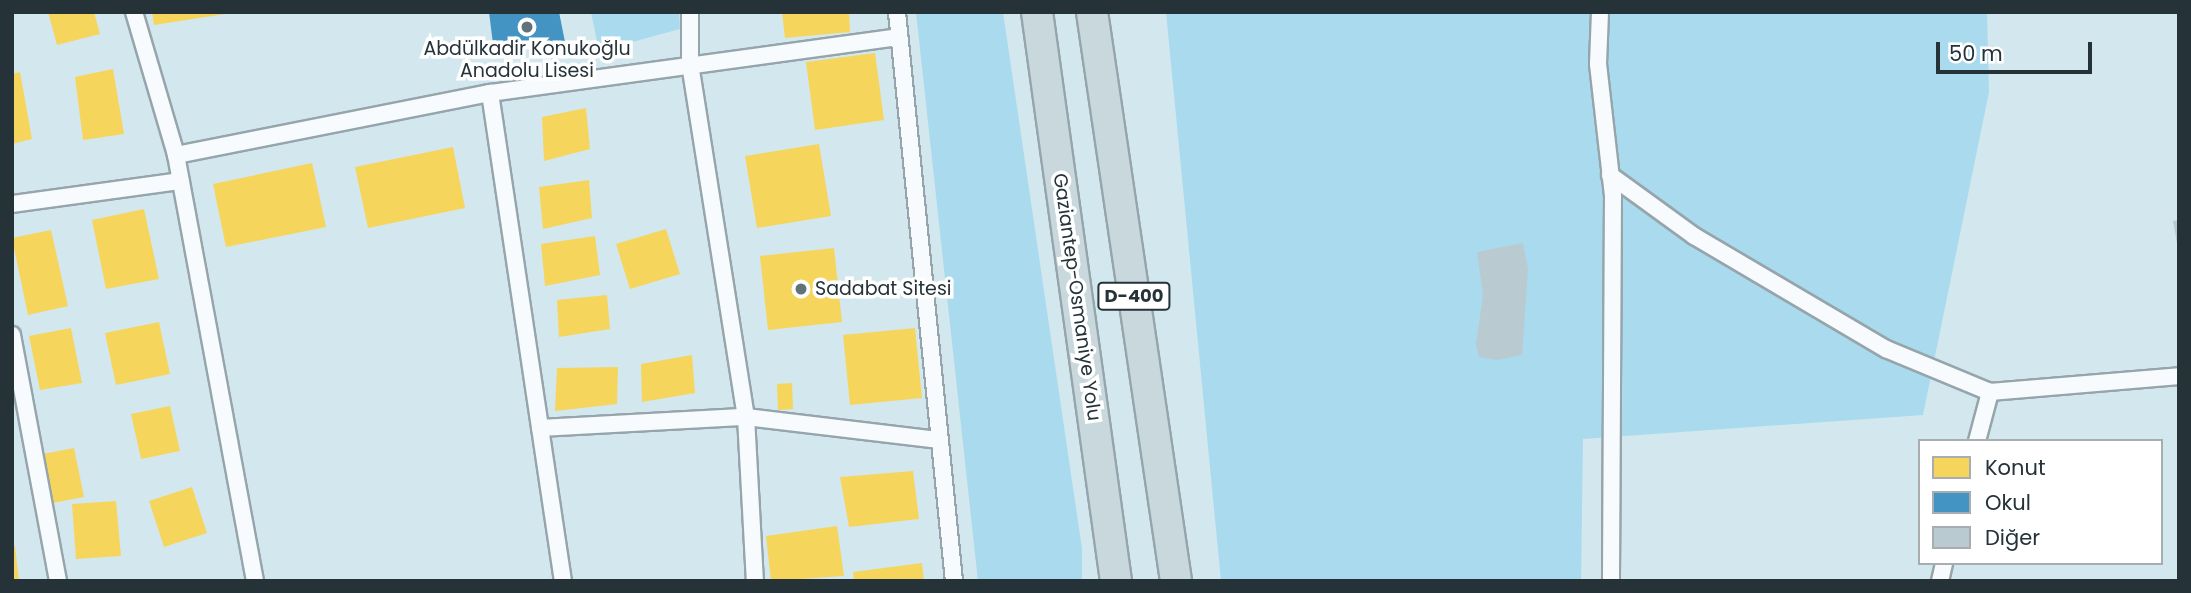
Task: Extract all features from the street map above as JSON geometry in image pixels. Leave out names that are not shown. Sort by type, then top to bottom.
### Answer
[{"type":"highway","name":"Gaziantep-Osmaniye Yolu","points":[[1037,12],[1116,581]]},
{"type":"highway","name":"D-400","points":[[1092,12],[1176,581]]},
{"type":"street","points":[[134,12],[176,155],[255,581]]},
{"type":"street","points":[[690,12],[690,64],[746,417],[755,581]]},
{"type":"street","points":[[897,12],[954,581]]},
{"type":"street","points":[[1600,12],[1598,64],[1610,175],[1611,581]]},
{"type":"street","points":[[176,155],[490,93],[899,37]]},
{"type":"street","points":[[490,93],[563,581]]},
{"type":"street","points":[[1610,175],[1694,236],[1886,349],[1990,392],[2179,376]]},
{"type":"street","points":[[12,204],[180,181]]},
{"type":"street","points":[[12,335],[58,581]]},
{"type":"street","points":[[1978,439],[1990,392]]},
{"type":"street","points":[[540,428],[746,417],[940,440]]},
{"type":"shaded area","points":[[591,12],[679,12],[680,29],[599,51]]},
{"type":"shaded area","points":[[916,12],[1003,12],[1082,549],[1082,581],[978,581]]},
{"type":"shaded area","points":[[1166,12],[1987,12],[1989,92],[1923,415],[1583,439],[1581,581],[1221,581]]},
{"type":"building: Konut","points":[[48,12],[94,12],[100,34],[57,45]]},
{"type":"building: Konut","points":[[152,12],[225,12],[225,14],[154,25]]},
{"type":"building: Konut","points":[[782,12],[849,12],[850,32],[785,38]]},
{"type":"building: Konut","points":[[875,53],[884,120],[815,130],[806,62]]},
{"type":"building: Konut","points":[[113,69],[124,134],[83,140],[75,77]]},
{"type":"building: Konut","points":[[20,72],[32,139],[12,144],[12,74]]},
{"type":"building: Konut","points":[[586,108],[590,149],[544,161],[542,117]]},
{"type":"building: Konut","points":[[819,144],[831,216],[757,228],[745,156]]},
{"type":"building: Konut","points":[[453,147],[465,208],[368,228],[355,167]]},
{"type":"building: Konut","points":[[312,163],[326,227],[226,247],[213,184]]},
{"type":"building: Konut","points":[[589,180],[592,218],[543,229],[539,187]]},
{"type":"building: Konut","points":[[144,209],[159,279],[106,289],[92,220]]},
{"type":"building: Konut","points":[[666,229],[680,274],[630,289],[616,244]]},
{"type":"building: Konut","points":[[51,230],[68,306],[28,315],[12,238]]},
{"type":"building: Konut","points":[[595,236],[600,275],[545,286],[541,244]]},
{"type":"building: Konut","name":"Sadabat Sitesi","points":[[834,248],[842,322],[768,330],[760,256]]},
{"type":"building: Konut","points":[[607,295],[610,329],[559,337],[557,300]]},
{"type":"building: Konut","points":[[159,322],[170,374],[116,385],[105,333]]},
{"type":"building: Konut","points":[[71,328],[82,383],[40,390],[29,336]]},
{"type":"building: Konut","name":"Sadabat Sitesi","points":[[915,328],[922,398],[850,405],[843,335]]},
{"type":"building: Konut","points":[[692,355],[695,393],[642,402],[641,364]]},
{"type":"building: Konut","points":[[618,367],[617,404],[555,411],[557,368]]},
{"type":"building: Konut","points":[[792,383],[793,409],[778,410],[777,384]]},
{"type":"building: Konut","points":[[170,406],[180,451],[141,459],[131,414]]},
{"type":"building: Konut","points":[[74,448],[84,497],[53,503],[43,454]]},
{"type":"building: Konut","points":[[913,471],[919,519],[849,527],[840,477]]},
{"type":"building: Konut","points":[[192,487],[207,533],[164,547],[149,501]]},
{"type":"building: Konut","points":[[116,501],[121,556],[76,559],[72,504]]},
{"type":"building: Konut","points":[[837,526],[844,576],[771,581],[766,536]]},
{"type":"building: Konut","points":[[12,546],[15,546],[19,581],[12,581]]},
{"type":"building: Konut","points":[[922,563],[924,581],[854,581],[853,572]]},
{"type":"building: Okul","name":"Abdülkadir Konukoğlu Anadolu Lisesi","points":[[489,12],[559,12],[565,42],[494,52]]},
{"type":"building: Diğer","points":[[2179,220],[2179,243],[2177,243],[2173,221]]},
{"type":"building: Diğer","points":[[1523,243],[1528,269],[1522,355],[1497,360],[1479,357],[1476,344],[1483,295],[1477,252]]},
{"type":"place","name":"Abdülkadir Konukoğlu Anadolu Lisesi","points":[[527,27]]},
{"type":"place","name":"Sadabat Sitesi","points":[[801,289]]}]
